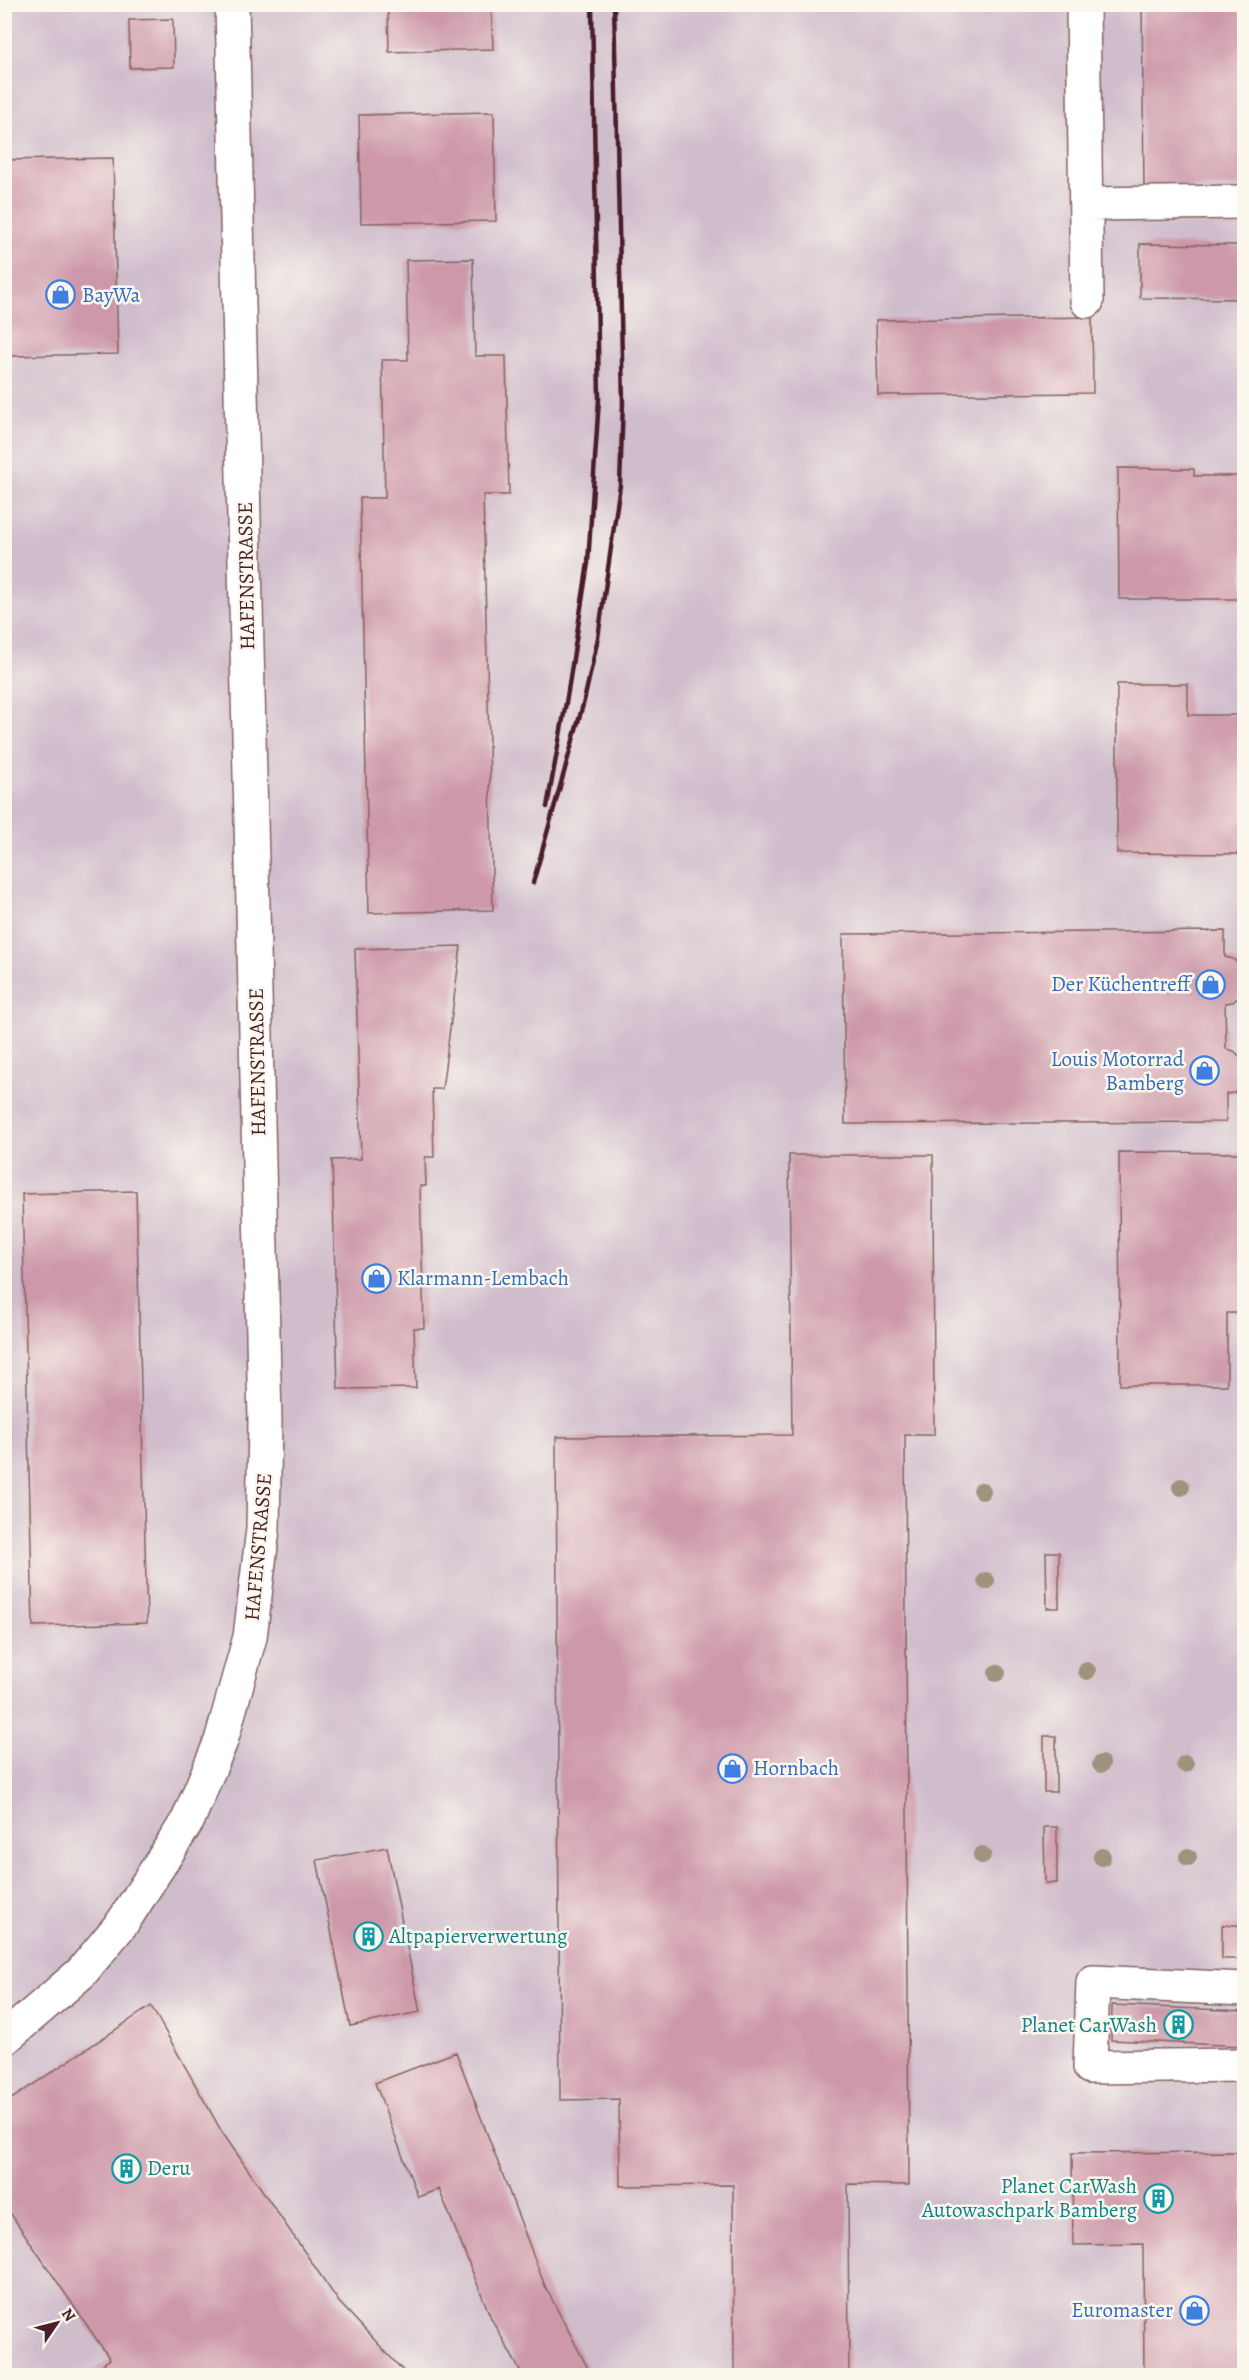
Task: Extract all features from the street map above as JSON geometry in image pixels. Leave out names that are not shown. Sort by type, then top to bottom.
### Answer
[{"type":"street","name":"HAFENSTRASSE","points":[[4,2039],[81,1973],[123,1922],[188,1820],[221,1741],[250,1637],[263,1529],[265,1421],[232,4]]},
{"type":"street","points":[[1083,4],[1087,301]]},
{"type":"street","points":[[1086,204],[1245,202]]},
{"type":"street","points":[[1245,1989],[1093,1982],[1090,2067],[1245,2065]]},
{"type":"shaded area","points":[[5,5],[1244,5],[1244,2375],[5,2375]]},
{"type":"building","points":[[388,4],[491,4],[493,49],[389,52]]},
{"type":"building","points":[[1142,4],[1244,4],[1244,186],[1144,188]]},
{"type":"building","points":[[173,19],[174,67],[130,68],[129,20]]},
{"type":"building","points":[[494,112],[496,221],[361,223],[359,115]]},
{"type":"building","name":"BayWa","points":[[113,158],[118,354],[7,356],[4,160]]},
{"type":"building","points":[[1140,244],[1244,245],[1244,299],[1140,298]]},
{"type":"building","points":[[473,259],[475,356],[506,356],[509,495],[483,495],[493,910],[369,913],[360,498],[385,498],[382,360],[408,360],[406,260]]},
{"type":"building","points":[[1092,317],[1093,393],[878,395],[876,320]]},
{"type":"building","points":[[1118,468],[1194,469],[1194,476],[1244,476],[1244,599],[1119,599]]},
{"type":"building","points":[[1117,684],[1188,684],[1188,715],[1244,715],[1244,854],[1117,853]]},
{"type":"building","points":[[1225,931],[1225,957],[1233,959],[1244,969],[1244,992],[1233,1002],[1225,1003],[1226,1049],[1234,1051],[1244,1060],[1244,1084],[1234,1093],[1226,1094],[1226,1122],[845,1124],[843,934]]},
{"type":"building","points":[[461,946],[442,1089],[432,1089],[434,1157],[425,1157],[426,1186],[420,1186],[424,1328],[414,1328],[416,1388],[338,1389],[332,1160],[361,1159],[355,949]]},
{"type":"building","points":[[1119,1152],[1244,1153],[1244,1313],[1227,1313],[1227,1385],[1120,1385]]},
{"type":"building","name":"Hornbach","points":[[789,1155],[933,1155],[934,1435],[905,1435],[909,2185],[848,2184],[849,2376],[734,2376],[733,2185],[620,2186],[619,2099],[560,2100],[556,1437],[792,1435]]},
{"type":"building","points":[[136,1191],[147,1623],[33,1626],[22,1194]]},
{"type":"building","points":[[1046,1552],[1059,1552],[1059,1608],[1047,1608]]},
{"type":"building","points":[[1044,1736],[1056,1736],[1056,1792],[1044,1792]]},
{"type":"building","points":[[1044,1827],[1057,1827],[1057,1883],[1045,1883]]},
{"type":"building","name":"Altpapierverwertung","points":[[387,1847],[420,2012],[350,2026],[317,1860]]},
{"type":"building","points":[[1222,1925],[1244,1925],[1244,1959],[1222,1959]]},
{"type":"building","name":"Planet CarWash","points":[[1112,2005],[1244,2011],[1244,2046],[1111,2040]]},
{"type":"building","name":"Deru","points":[[151,2006],[222,2132],[339,2302],[408,2376],[86,2376],[110,2359],[4,2204],[4,2104]]},
{"type":"building","points":[[456,2052],[545,2286],[592,2376],[523,2376],[491,2318],[439,2189],[418,2197],[375,2083]]},
{"type":"building","points":[[1244,2152],[1244,2376],[1144,2376],[1143,2244],[1073,2245],[1072,2153]]},
{"type":"railway","points":[[547,807],[588,563],[599,399],[592,4]]},
{"type":"railway","points":[[533,883],[584,701],[598,638],[620,485],[623,403],[614,4]]},
{"type":"place","name":"BayWa","points":[[61,295]]},
{"type":"place","name":"Der Küchentreff","points":[[1211,984]]},
{"type":"place","name":"Louis Motorrad Bamberg","points":[[1205,1071]]},
{"type":"place","name":"Klarmann-Lembach","points":[[376,1278]]},
{"type":"place","name":"Hornbach","points":[[732,1768]]},
{"type":"place","name":"Altpapierverwertung","points":[[368,1936]]},
{"type":"place","name":"Planet CarWash","points":[[1178,2025]]},
{"type":"place","name":"Deru","points":[[126,2168]]},
{"type":"place","name":"Planet CarWash Autowaschpark Bamberg","points":[[1158,2198]]},
{"type":"place","name":"Euromaster","points":[[1194,2310]]}]
